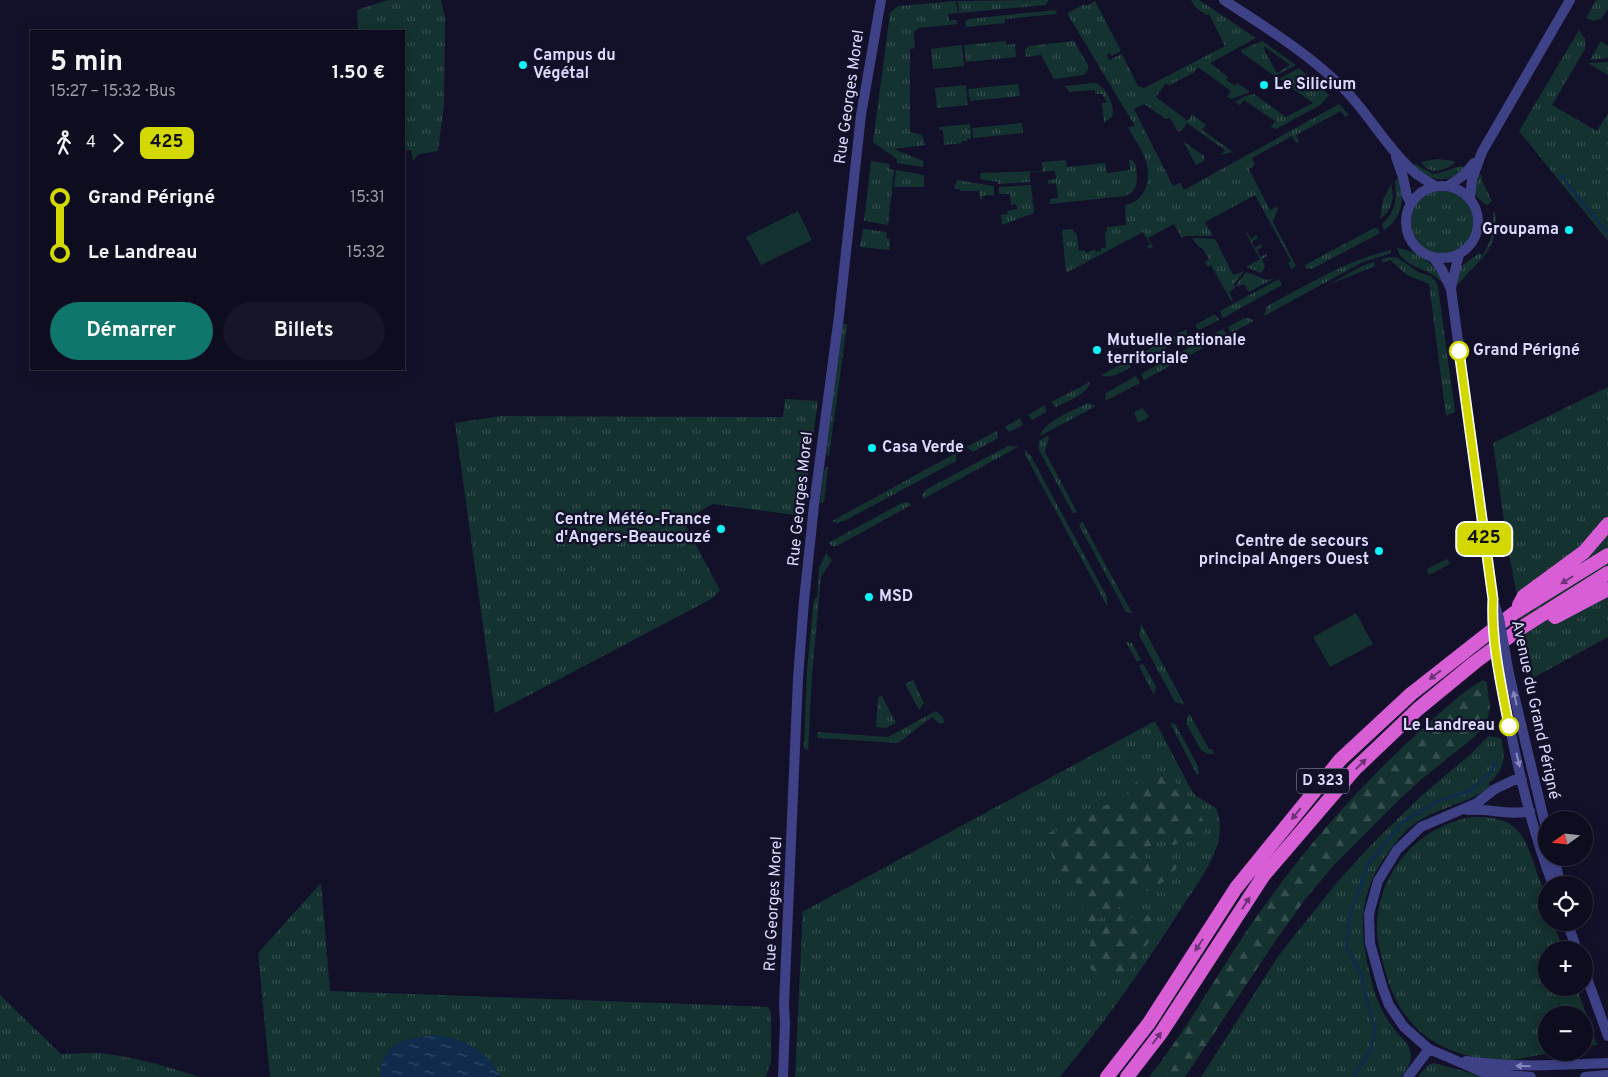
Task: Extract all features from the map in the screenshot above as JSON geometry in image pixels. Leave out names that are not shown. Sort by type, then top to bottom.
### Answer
[{"type":"highway","points":[[1514,613],[1524,596],[1584,552],[1608,524]]},
{"type":"highway","name":"D 323","points":[[1107,1077],[1149,1024],[1236,888],[1340,760],[1411,694],[1514,613],[1608,555]]},
{"type":"highway","name":"D 323","points":[[1127,1077],[1161,1033],[1264,875],[1355,770],[1418,709],[1474,662],[1521,628],[1608,574]]},
{"type":"highway","points":[[1521,628],[1541,625],[1608,589]]},
{"type":"street","name":"Rue Georges Morel","points":[[783,1077],[784,1005],[798,678],[804,601],[814,505],[840,310],[861,115],[881,0]]},
{"type":"street","points":[[1224,0],[1297,49],[1331,77],[1359,105],[1411,170],[1435,186]]},
{"type":"street","points":[[1448,186],[1464,175],[1482,152],[1570,0]]},
{"type":"street","points":[[1391,147],[1401,170],[1410,203]]},
{"type":"street","points":[[1470,199],[1472,179],[1482,152]]},
{"type":"street","points":[[1435,186],[1448,186],[1460,190],[1470,199],[1477,213],[1477,229],[1471,244],[1459,254],[1446,258],[1433,257],[1418,249],[1409,237],[1405,220],[1410,203],[1423,190],[1435,186]]},
{"type":"street","name":"Avenue du Grand Périgné","points":[[1451,288],[1459,254]]},
{"type":"street","name":"Avenue du Grand Périgné","points":[[1433,257],[1451,288],[1491,588],[1499,618],[1505,676],[1522,780],[1540,851],[1549,876]]},
{"type":"street","name":"Avenue du Grand Périgné","points":[[1505,676],[1541,811]]},
{"type":"street","points":[[1522,780],[1514,780],[1495,790],[1477,803],[1421,827],[1397,850],[1378,881],[1368,914],[1370,943],[1382,986],[1389,1005],[1404,1028],[1429,1049],[1485,1073],[1531,1077]]},
{"type":"street","points":[[1459,810],[1482,809],[1518,814],[1530,812]]},
{"type":"street","points":[[1593,995],[1608,1036]]},
{"type":"street","name":"Rue Georges Morel","points":[[776,1077],[784,1005]]},
{"type":"street","points":[[1408,1077],[1429,1049]]},
{"type":"street","points":[[1448,1058],[1491,1065],[1538,1066],[1608,1062]]},
{"type":"street","points":[[1589,1076],[1608,1075]]},
{"type":"green space","points":[[388,0],[441,0],[445,18],[444,105],[438,151],[419,154],[413,161],[411,150],[405,151],[405,30],[358,30],[357,10]]},
{"type":"green space","points":[[1049,0],[1045,5],[959,13],[958,1]]},
{"type":"green space","points":[[1191,0],[1199,0],[1256,38],[1210,63],[1228,77],[1226,80],[1235,86],[1237,83],[1250,92],[1231,99],[1227,97],[1231,91],[1198,67],[1193,73],[1170,85],[1165,84],[1156,97],[1188,121],[1192,114],[1206,125],[1202,130],[1233,152],[1221,155],[1225,150],[1187,123],[1178,132],[1170,118],[1166,119],[1144,104],[1134,109],[1173,186],[1180,183],[1184,190],[1339,104],[1349,115],[1345,117],[1341,111],[1296,135],[1299,142],[1296,143],[1292,136],[1252,158],[1255,165],[1249,169],[1270,210],[1278,208],[1273,222],[1296,266],[1291,269],[1288,263],[1291,261],[1255,195],[1205,222],[1213,236],[1187,236],[1182,238],[1174,224],[1148,238],[1153,247],[1149,249],[1147,246],[1150,244],[1143,232],[1066,273],[1062,230],[1072,229],[1077,235],[1079,251],[1085,250],[1086,253],[1095,249],[1096,252],[1101,251],[1101,248],[1106,248],[1105,232],[1107,227],[1126,225],[1125,205],[1132,203],[1143,194],[1148,180],[1145,158],[1128,127],[1135,126],[1067,13],[1095,1],[1121,51],[1111,56],[1110,53],[1107,55],[1109,60],[1122,54],[1138,86],[1144,88],[1225,46],[1209,14],[1206,15],[1195,7]]},
{"type":"green space","points":[[1596,0],[1608,0],[1608,9],[1601,19],[1593,21],[1586,18]]},
{"type":"green space","points":[[956,1],[958,13],[948,14],[949,21],[956,20],[958,24],[919,28],[914,32],[915,48],[910,49],[910,132],[922,135],[925,145],[894,149],[923,161],[923,167],[897,163],[897,159],[873,142],[890,13],[898,6]]},
{"type":"green space","points":[[1055,10],[1057,14],[1005,19],[1005,23],[966,27],[965,22],[969,19]]},
{"type":"green space","points":[[1579,30],[1585,39],[1585,49],[1552,105],[1597,131],[1608,113],[1608,241],[1519,131]]},
{"type":"green space","points":[[1006,41],[1006,45],[1015,44],[1016,57],[966,62],[964,45]]},
{"type":"green space","points":[[1074,41],[1088,65],[1088,70],[1084,75],[1054,79],[1041,55],[1026,57],[1025,49],[1029,46]]},
{"type":"green space","points":[[1262,41],[1296,65],[1275,76],[1241,52],[1241,50]],"holes":[[[1264,46],[1289,64],[1289,66],[1277,73],[1265,52]]]},
{"type":"green space","points":[[1601,41],[1608,46],[1608,58],[1590,60]]},
{"type":"green space","points":[[962,45],[964,66],[933,69],[931,49]]},
{"type":"green space","points":[[1608,62],[1608,75],[1588,63]]},
{"type":"green space","points":[[1299,68],[1329,95],[1320,105],[1276,129],[1271,127],[1275,121],[1244,100],[1240,105],[1235,102],[1243,97],[1254,94],[1286,117],[1313,103],[1279,79]]},
{"type":"green space","points":[[1094,83],[1106,91],[1111,102],[1112,117],[1104,123],[1102,103],[1107,103],[1102,94],[1095,94],[1095,90],[1069,92],[1065,86]]},
{"type":"green space","points":[[1018,84],[1020,96],[970,101],[968,89]]},
{"type":"green space","points":[[966,85],[968,105],[937,108],[935,88]]},
{"type":"green space","points":[[1022,123],[1023,133],[973,138],[972,128]]},
{"type":"green space","points":[[970,124],[971,138],[967,139],[967,141],[962,141],[962,143],[944,145],[943,130],[940,130],[939,127]]},
{"type":"green space","points":[[1183,141],[1204,156],[1204,161],[1196,165]]},
{"type":"green space","points":[[1437,159],[1454,161],[1455,163],[1442,170],[1432,171],[1421,162]]},
{"type":"green space","points":[[1066,160],[1067,167],[1105,163],[1107,173],[1130,170],[1129,160],[1132,160],[1136,165],[1137,179],[1135,187],[1125,196],[1050,204],[1050,199],[1058,198],[1056,183],[1048,184],[1048,180],[1056,179],[1055,171],[1030,172],[1030,182],[998,184],[998,182],[980,179],[981,173],[1042,171],[1042,162]]},
{"type":"green space","points":[[871,161],[890,164],[889,169],[894,170],[888,225],[864,221]]},
{"type":"green space","points":[[1416,164],[1432,174],[1463,166],[1467,167],[1462,172],[1451,177],[1439,179],[1424,173],[1413,165]]},
{"type":"green space","points":[[896,170],[924,175],[924,187],[894,187]]},
{"type":"green space","points":[[1476,172],[1482,176],[1482,181],[1492,201],[1487,205],[1478,198],[1475,192]]},
{"type":"green space","points":[[1400,177],[1402,199],[1399,213],[1391,225],[1384,230],[1382,224],[1393,210],[1396,194],[1395,181]]},
{"type":"green space","points":[[957,180],[994,186],[994,195],[982,196],[982,199],[980,199],[979,191],[960,191],[960,189],[955,189],[954,185],[956,185]]},
{"type":"green space","points":[[1391,184],[1392,203],[1380,219],[1383,200]]},
{"type":"green space","points":[[1031,185],[1034,213],[1002,225],[1001,215],[1008,214],[1007,211],[1017,209],[1016,204],[1011,205],[1010,194],[999,194],[999,187]]},
{"type":"green space","points":[[1442,191],[1454,193],[1464,200],[1471,210],[1473,222],[1471,234],[1464,244],[1454,251],[1442,253],[1430,251],[1420,244],[1413,234],[1411,222],[1413,210],[1420,200],[1430,193]]},
{"type":"green space","points":[[798,211],[812,240],[761,265],[746,237]]},
{"type":"green space","points":[[1495,212],[1495,232],[1490,247],[1481,260],[1457,284],[1456,278],[1460,268],[1479,253],[1483,255],[1486,250],[1491,235],[1493,213]]},
{"type":"green space","points":[[1377,228],[1380,233],[1312,269],[1306,268],[1305,265]]},
{"type":"green space","points":[[863,229],[887,232],[886,238],[890,239],[889,250],[860,247]]},
{"type":"green space","points":[[1247,232],[1251,239],[1256,235],[1258,238],[1252,242],[1255,248],[1261,244],[1262,247],[1257,250],[1260,257],[1266,254],[1267,256],[1262,259],[1265,267],[1261,273],[1246,267],[1260,259]]},
{"type":"green space","points":[[1192,238],[1215,239],[1233,275],[1244,271],[1234,284],[1235,288],[1229,292],[1233,300],[1231,301],[1211,265],[1208,267],[1205,262],[1209,259],[1203,249]]},
{"type":"green space","points":[[1397,248],[1404,249],[1424,259],[1436,269],[1444,281],[1440,281],[1435,276],[1404,260]]},
{"type":"green space","points":[[1391,250],[1391,253],[1363,262],[1264,316],[1267,306],[1312,282],[1358,260]]},
{"type":"green space","points":[[1398,258],[1418,272],[1430,276],[1435,280],[1438,287],[1455,412],[1446,416],[1429,284],[1407,275],[1390,260],[1383,263],[1382,259]]},
{"type":"green space","points":[[1374,262],[1375,266],[1328,285],[1362,266]]},
{"type":"green space","points":[[1246,272],[1267,280],[1275,278],[1249,292],[1244,284],[1237,287],[1236,285]]},
{"type":"green space","points":[[1279,279],[1282,285],[1223,318],[1220,311]]},
{"type":"green space","points":[[1215,314],[1219,320],[1199,330],[1195,325]]},
{"type":"green space","points":[[1245,318],[1254,321],[1231,333],[1228,327]]},
{"type":"green space","points":[[843,324],[847,324],[829,456],[826,454]]},
{"type":"green space","points":[[1187,329],[1187,336],[1136,365],[1132,358]]},
{"type":"green space","points":[[1223,329],[1227,335],[1144,380],[1141,374]]},
{"type":"green space","points":[[1128,361],[1131,367],[1120,373],[1108,377],[1101,375]]},
{"type":"green space","points":[[1136,376],[1140,383],[1105,401],[1106,393]]},
{"type":"green space","points":[[1090,382],[1085,391],[1076,397],[1056,407],[1051,402]]},
{"type":"green space","points":[[1608,387],[1608,637],[1533,678],[1508,549],[1493,443]]},
{"type":"green space","points":[[785,399],[818,401],[802,516],[713,504],[683,521],[720,590],[711,599],[495,713],[455,423],[501,416],[783,417]]},
{"type":"green space","points":[[1088,403],[1096,406],[1040,436],[1047,426],[1054,421]]},
{"type":"green space","points":[[1045,405],[1046,412],[1032,420],[1028,415]]},
{"type":"green space","points":[[1142,408],[1149,417],[1138,423],[1134,412]]},
{"type":"green space","points":[[1020,418],[1023,425],[1009,432],[1005,427]]},
{"type":"green space","points":[[997,431],[998,438],[973,452],[966,447]]},
{"type":"green space","points":[[1047,436],[1049,437],[1045,452],[1077,512],[1073,513],[1039,450],[1039,441]]},
{"type":"green space","points":[[1008,446],[1018,447],[923,499],[922,494],[927,489]]},
{"type":"green space","points":[[1024,449],[1032,457],[1107,597],[1107,606],[1026,456]]},
{"type":"green space","points":[[956,453],[956,461],[844,521],[837,523],[832,521]]},
{"type":"green space","points":[[828,467],[824,502],[820,503],[824,471]]},
{"type":"green space","points":[[908,502],[911,505],[837,546],[832,546],[828,543],[900,504]]},
{"type":"green space","points":[[1082,521],[1097,549],[1096,551],[1098,551],[1132,613],[1126,612],[1079,525]]},
{"type":"green space","points":[[826,553],[832,560],[821,577],[812,675],[808,750],[804,748],[807,670],[814,599],[817,598],[819,568]]},
{"type":"green space","points":[[1447,559],[1450,564],[1429,575],[1427,569]]},
{"type":"green space","points":[[1356,613],[1373,644],[1330,667],[1313,637]]},
{"type":"green space","points":[[1141,624],[1185,705],[1175,702],[1139,635]]},
{"type":"green space","points":[[1126,642],[1132,643],[1141,660],[1137,662]]},
{"type":"green space","points":[[1143,664],[1156,686],[1154,695],[1139,666]]},
{"type":"green space","points":[[913,680],[924,703],[919,710],[905,684]]},
{"type":"green space","points":[[1484,680],[1487,683],[1490,708],[1486,725],[1403,796],[1335,864],[1306,898],[1274,943],[1185,1077],[1149,1077],[1163,1059],[1267,902],[1328,825],[1395,754],[1459,696]]},
{"type":"green space","points":[[882,696],[896,723],[886,728],[876,727],[878,697]]},
{"type":"green space","points":[[936,711],[943,717],[944,723],[940,724],[932,717],[898,743],[817,738],[818,732],[888,737]]},
{"type":"green space","points":[[1189,713],[1209,749],[1212,749],[1214,754],[1208,754],[1201,750],[1186,723]]},
{"type":"green space","points":[[1155,721],[1192,791],[1196,796],[1216,808],[1220,822],[1218,841],[1214,855],[1205,872],[1151,955],[1107,1017],[1060,1077],[795,1077],[802,912]]},
{"type":"green space","points":[[1170,723],[1175,724],[1198,766],[1199,774],[1197,775]]},
{"type":"green space","points":[[1488,736],[1501,738],[1504,757],[1501,768],[1489,783],[1490,787],[1480,794],[1423,818],[1404,833],[1391,848],[1373,878],[1364,909],[1364,943],[1373,987],[1379,1004],[1389,1022],[1407,1043],[1411,1054],[1408,1068],[1404,1074],[1401,1077],[1201,1077],[1279,955],[1334,886],[1368,848],[1420,797],[1471,754]]},
{"type":"green space","points":[[1162,774],[1178,785],[1194,811],[1200,816],[1204,823],[1203,834],[1174,845],[1161,840],[1155,841],[1145,852],[1146,862],[1175,860],[1177,867],[1168,879],[1088,925],[1083,911],[1078,884],[1056,868],[1047,840],[1048,833],[1070,827],[1090,813],[1129,794],[1136,782],[1146,776]]},
{"type":"green space","points":[[1473,817],[1488,817],[1509,823],[1522,836],[1532,857],[1538,876],[1538,931],[1557,931],[1560,941],[1538,941],[1538,996],[1580,996],[1583,1006],[1538,1006],[1538,1055],[1513,1060],[1498,1060],[1459,1053],[1443,1047],[1418,1029],[1399,1006],[1392,992],[1380,950],[1377,928],[1379,908],[1384,889],[1393,871],[1419,841],[1435,830],[1453,822]]},
{"type":"green space","points":[[321,883],[330,991],[768,1007],[771,1012],[771,1061],[766,1077],[270,1077],[258,953]]},
{"type":"green space","points":[[1126,911],[1129,918],[1154,915],[1158,920],[1150,932],[1150,940],[1126,978],[1096,974],[1090,968],[1090,931]]},
{"type":"green space","points":[[0,995],[61,1054],[95,1053],[125,1057],[151,1062],[199,1077],[0,1077]]},
{"type":"green space","points":[[1593,1034],[1597,1045],[1593,1045]]},
{"type":"green space","points":[[1434,1063],[1485,1077],[1418,1077],[1428,1065]]},
{"type":"water","points":[[436,1035],[456,1039],[474,1048],[489,1060],[501,1077],[380,1077],[385,1056],[391,1049],[406,1040]]},
{"type":"waterway","points":[[1560,175],[1608,233]]},
{"type":"waterway","points":[[1354,1077],[1371,1049],[1375,1030],[1360,971],[1346,946],[1351,913],[1368,864],[1403,822],[1440,800],[1470,791],[1491,772],[1496,762]]},
{"type":"bus line","name":"425","points":[[1459,351],[1493,599],[1492,621],[1509,726]]},
{"type":"place","name":"Campus du Végétal","points":[[523,65]]},
{"type":"place","name":"Le Silicium","points":[[1264,85]]},
{"type":"place","name":"Groupama","points":[[1569,230]]},
{"type":"place","name":"Mutuelle nationale territoriale","points":[[1097,350]]},
{"type":"place","name":"Grand Périgné","points":[[1459,351]]},
{"type":"place","name":"Casa Verde","points":[[872,448]]},
{"type":"place","name":"Centre Météo-France d'Angers-Beaucouzé","points":[[721,529]]},
{"type":"place","name":"Centre de secours principal Angers Ouest","points":[[1379,551]]},
{"type":"place","name":"MSD","points":[[869,597]]},
{"type":"place","name":"Le Landreau","points":[[1509,726]]}]
